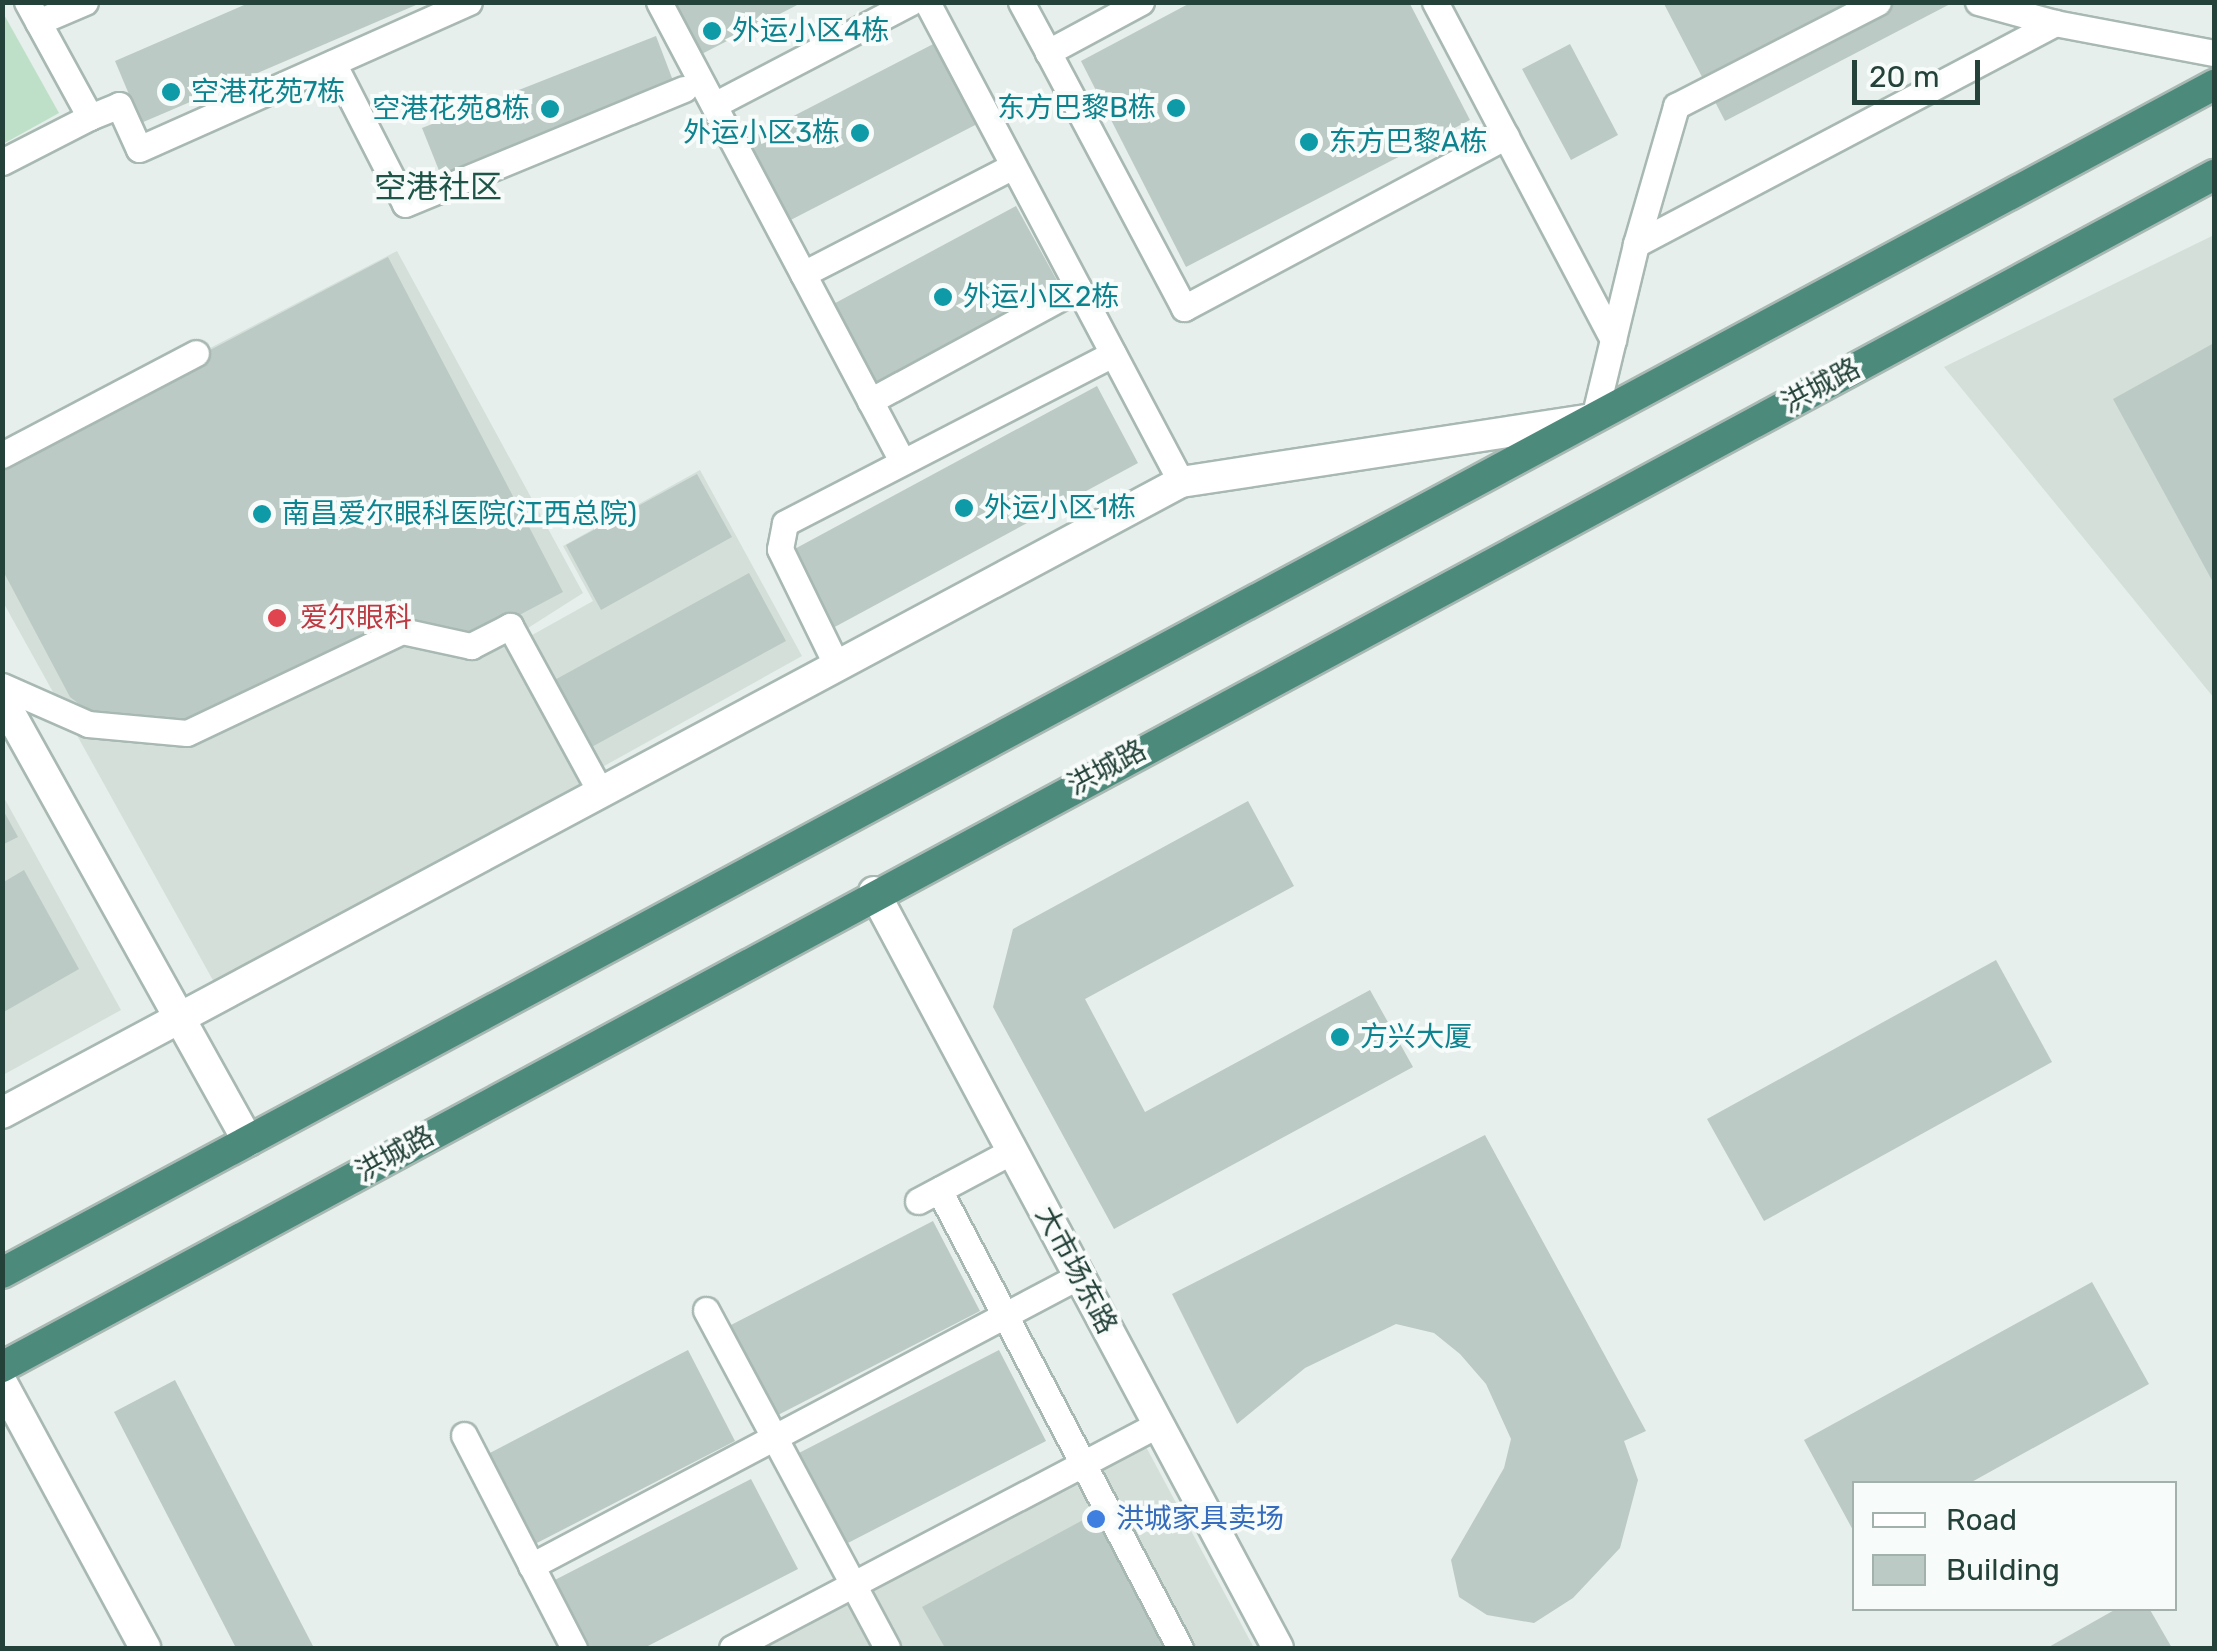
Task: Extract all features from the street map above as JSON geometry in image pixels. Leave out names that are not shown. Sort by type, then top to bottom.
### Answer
[{"type":"highway","points":[[2,1273],[2214,85]]},
{"type":"highway","name":"洪城路","points":[[2,1367],[874,892],[2214,176]]},
{"type":"main road","points":[[2,1113],[1181,482],[1594,418]]},
{"type":"main road","points":[[2,700],[248,1141]]},
{"type":"main road","name":"大市场东路","points":[[874,892],[1278,1648]]},
{"type":"main road","points":[[2,1383],[145,1648]]},
{"type":"lane","points":[[85,2],[32,12],[90,117]]},
{"type":"lane","points":[[2,162],[119,105],[138,149],[469,2]]},
{"type":"lane","points":[[659,2],[902,461]]},
{"type":"lane","points":[[714,105],[911,2]]},
{"type":"lane","points":[[927,2],[1181,482]]},
{"type":"lane","points":[[1021,2],[1184,308],[1506,136]]},
{"type":"lane","points":[[1048,52],[1142,2]]},
{"type":"lane","points":[[1435,2],[1614,340]]},
{"type":"lane","points":[[1594,418],[1636,244],[1676,106],[1878,2]]},
{"type":"lane","points":[[1978,2],[2055,24],[2214,53]]},
{"type":"lane","points":[[1636,244],[2055,24]]},
{"type":"lane","points":[[333,63],[405,204],[684,88]]},
{"type":"lane","points":[[804,274],[1013,166]]},
{"type":"lane","points":[[870,401],[1078,288]]},
{"type":"lane","points":[[2,455],[196,353]]},
{"type":"lane","points":[[837,666],[780,548],[784,523],[1113,354]]},
{"type":"lane","points":[[2,686],[88,724],[187,733],[402,631],[471,646],[510,626],[601,792]]},
{"type":"lane","points":[[1012,1151],[928,1195],[1004,1315],[1180,1648]]},
{"type":"lane","points":[[531,1566],[1079,1276]]},
{"type":"lane","points":[[706,1310],[887,1648]]},
{"type":"lane","points":[[732,1648],[1158,1424]]},
{"type":"lane","points":[[464,1435],[574,1648]]},
{"type":"shaded area","points":[[2214,235],[2214,698],[1944,367]]},
{"type":"shaded area","name":"爱尔眼科","points":[[397,251],[583,593],[517,635],[603,784],[215,984],[3,602],[2,456]]},
{"type":"shaded area","points":[[700,470],[802,656],[597,770],[525,639],[593,601],[563,546]]},
{"type":"shaded area","points":[[2,794],[121,1010],[3,1075],[2,1075]]},
{"type":"shaded area","name":"洪城家具卖场","points":[[1145,1445],[1254,1648],[900,1648],[870,1593]]},
{"type":"shaded area","points":[[850,1597],[877,1648],[754,1648]]},
{"type":"green space","points":[[2,11],[59,113],[3,144],[2,144]]},
{"type":"building","name":"空港花苑7栋","points":[[251,2],[423,2],[141,123],[115,61]]},
{"type":"building","name":"外运小区4栋","points":[[663,2],[803,2],[692,59]]},
{"type":"building","points":[[1192,2],[1409,2],[1470,120],[1186,267],[1081,61]]},
{"type":"building","points":[[1663,2],[1954,2],[1725,121]]},
{"type":"building","name":"空港花苑8栋","points":[[656,36],[677,91],[444,183],[422,128]]},
{"type":"building","name":"外运小区3栋","points":[[941,40],[983,121],[779,226],[737,145]]},
{"type":"building","points":[[1570,44],[1618,135],[1571,160],[1522,69]]},
{"type":"building","name":"外运小区2栋","points":[[1016,206],[1060,286],[870,389],[826,308]]},
{"type":"building","name":"南昌爱尔眼科医院(江西总院)","points":[[388,257],[563,592],[468,642],[402,626],[179,728],[100,720],[70,697],[2,569],[2,459]]},
{"type":"building","points":[[2214,343],[2214,584],[2113,399]]},
{"type":"building","name":"外运小区1栋","points":[[1097,386],[1138,463],[831,629],[789,552]]},
{"type":"building","points":[[697,474],[732,537],[601,610],[566,545]]},
{"type":"building","points":[[749,573],[786,641],[588,749],[551,682]]},
{"type":"building","name":"方兴大厦","points":[[1248,801],[1294,886],[1085,999],[1145,1112],[1370,990],[1413,1067],[1114,1229],[993,1007],[1013,929]]},
{"type":"building","points":[[2,808],[18,837],[2,845]]},
{"type":"building","points":[[24,870],[79,969],[2,1013],[2,883]]},
{"type":"building","points":[[1996,960],[2052,1062],[1764,1221],[1707,1119]]},
{"type":"building","points":[[1485,1135],[1646,1431],[1624,1441],[1638,1480],[1620,1548],[1573,1598],[1534,1623],[1487,1615],[1459,1597],[1451,1560],[1504,1468],[1511,1439],[1486,1384],[1460,1354],[1434,1333],[1396,1324],[1305,1368],[1237,1424],[1172,1294]]},
{"type":"building","points":[[933,1221],[980,1311],[778,1415],[731,1325]]},
{"type":"building","points":[[2092,1282],[2149,1384],[1973,1481],[1852,1481],[1852,1528],[1804,1440]]},
{"type":"building","points":[[688,1350],[735,1441],[533,1545],[486,1455]]},
{"type":"building","points":[[999,1350],[1046,1441],[844,1545],[797,1454]]},
{"type":"building","points":[[175,1380],[314,1648],[236,1648],[114,1412]]},
{"type":"building","points":[[751,1479],[798,1569],[644,1648],[582,1648],[549,1583]]},
{"type":"building","points":[[1094,1514],[1167,1648],[945,1648],[922,1607]]},
{"type":"building","points":[[2113,1611],[2151,1611],[2172,1648],[2047,1648]]},
{"type":"place","name":"外运小区4栋","points":[[712,31]]},
{"type":"place","name":"空港花苑7栋","points":[[171,92]]},
{"type":"place","name":"东方巴黎B栋","points":[[1176,108]]},
{"type":"place","name":"空港花苑8栋","points":[[550,109]]},
{"type":"place","name":"外运小区3栋","points":[[860,133]]},
{"type":"place","name":"东方巴黎A栋","points":[[1309,142]]},
{"type":"place","name":"外运小区2栋","points":[[943,297]]},
{"type":"place","name":"外运小区1栋","points":[[964,508]]},
{"type":"place","name":"南昌爱尔眼科医院(江西总院)","points":[[262,514]]},
{"type":"place","name":"爱尔眼科","points":[[277,618]]},
{"type":"place","name":"方兴大厦","points":[[1340,1037]]},
{"type":"place","name":"洪城家具卖场","points":[[1096,1519]]},
{"type":"district","name":"空港社区","points":[[438,187]]}]
